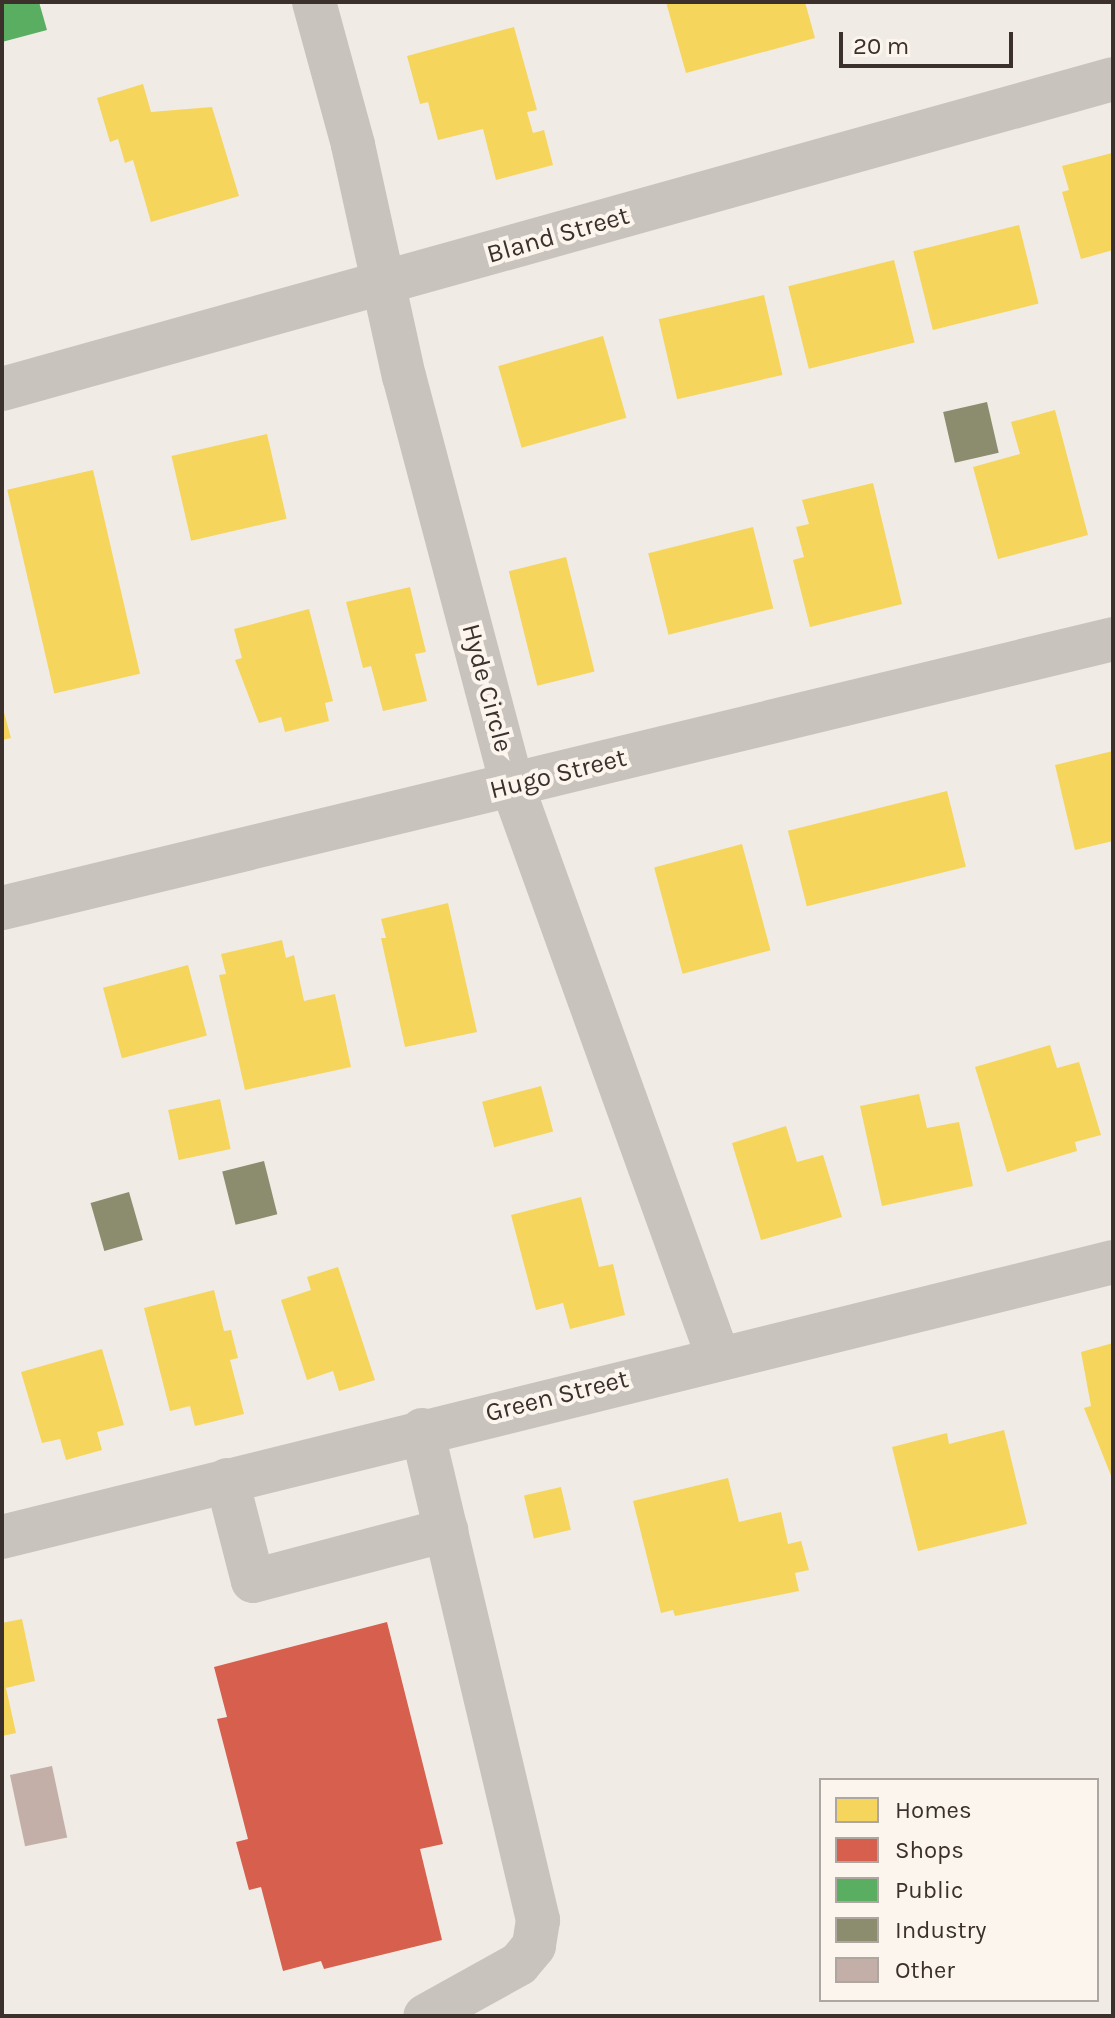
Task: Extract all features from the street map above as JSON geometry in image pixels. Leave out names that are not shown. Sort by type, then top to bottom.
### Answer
[{"type":"street","name":"Hyde Circle","points":[[314,2],[512,785],[718,1357]]},
{"type":"street","name":"Bland Street","points":[[2,389],[1113,79]]},
{"type":"street","name":"Hugo Street","points":[[2,908],[1113,639]]},
{"type":"street","name":"Green Street","points":[[2,1537],[422,1430],[1113,1262]]},
{"type":"street","points":[[422,1430],[538,1920],[534,1946],[519,1964],[425,2016]]},
{"type":"street","points":[[227,1480],[253,1581],[446,1530]]},
{"type":"building: Homes","points":[[666,2],[805,2],[815,38],[686,73]]},
{"type":"building: Homes","points":[[514,27],[537,110],[527,112],[533,133],[544,130],[553,165],[496,180],[483,129],[438,140],[428,102],[420,104],[407,56]]},
{"type":"building: Homes","points":[[143,84],[151,112],[212,107],[239,196],[151,222],[133,160],[125,163],[118,139],[110,142],[97,98]]},
{"type":"building: Homes","points":[[1112,153],[1113,250],[1081,259],[1062,192],[1069,190],[1062,166]]},
{"type":"building: Homes","points":[[1019,225],[1039,304],[933,330],[913,251]]},
{"type":"building: Homes","points":[[894,260],[915,342],[809,369],[788,286]]},
{"type":"building: Homes","points":[[764,295],[782,375],[677,399],[659,319]]},
{"type":"building: Homes","points":[[603,336],[626,418],[522,448],[498,366]]},
{"type":"building: Homes","points":[[1055,410],[1088,535],[998,559],[973,467],[1020,454],[1011,422]]},
{"type":"building: Homes","points":[[267,434],[287,519],[191,541],[172,456]]},
{"type":"building: Homes","points":[[93,470],[140,674],[54,693],[7,490]]},
{"type":"building: Homes","points":[[873,483],[902,604],[810,627],[793,560],[804,557],[796,527],[809,524],[802,500]]},
{"type":"building: Homes","points":[[753,527],[773,609],[669,635],[648,553]]},
{"type":"building: Homes","points":[[566,557],[595,671],[537,686],[509,571]]},
{"type":"building: Homes","points":[[410,587],[426,652],[415,654],[427,701],[383,711],[371,666],[363,668],[346,602]]},
{"type":"building: Homes","points":[[309,609],[333,701],[325,703],[329,721],[285,732],[281,717],[259,723],[235,660],[242,658],[234,629]]},
{"type":"building: Homes","points":[[2,705],[11,738],[2,740]]},
{"type":"building: Homes","points":[[1113,751],[1113,841],[1075,850],[1055,765]]},
{"type":"building: Homes","points":[[947,791],[966,867],[807,906],[788,831]]},
{"type":"building: Homes","points":[[742,844],[770,950],[683,974],[654,868]]},
{"type":"building: Homes","points":[[448,903],[477,1032],[405,1047],[381,938],[386,938],[381,919]]},
{"type":"building: Homes","points":[[282,940],[286,958],[294,955],[304,1001],[335,994],[351,1067],[245,1090],[219,975],[226,974],[221,954]]},
{"type":"building: Homes","points":[[188,965],[207,1036],[122,1058],[103,988]]},
{"type":"building: Homes","points":[[1050,1045],[1057,1068],[1079,1062],[1101,1135],[1075,1142],[1077,1151],[1007,1172],[975,1067]]},
{"type":"building: Homes","points":[[541,1086],[553,1131],[494,1147],[482,1102]]},
{"type":"building: Homes","points":[[919,1094],[927,1128],[959,1122],[973,1186],[882,1206],[860,1106]]},
{"type":"building: Homes","points":[[220,1099],[231,1149],[179,1160],[168,1110]]},
{"type":"building: Homes","points":[[786,1126],[797,1162],[823,1155],[842,1217],[761,1240],[732,1143]]},
{"type":"building: Homes","points":[[581,1197],[599,1267],[613,1264],[625,1315],[570,1329],[563,1303],[536,1310],[511,1215]]},
{"type":"building: Homes","points":[[338,1267],[375,1380],[339,1391],[333,1371],[307,1380],[281,1300],[311,1290],[307,1277]]},
{"type":"building: Homes","points":[[214,1290],[224,1331],[231,1330],[238,1358],[230,1360],[244,1414],[195,1426],[190,1406],[170,1411],[144,1308]]},
{"type":"building: Homes","points":[[1113,1343],[1112,1478],[1084,1408],[1091,1406],[1081,1352]]},
{"type":"building: Homes","points":[[102,1349],[124,1425],[97,1432],[102,1450],[66,1460],[60,1439],[42,1443],[21,1372]]},
{"type":"building: Homes","points":[[1004,1430],[1027,1524],[918,1551],[892,1447],[947,1433],[949,1444]]},
{"type":"building: Homes","points":[[728,1478],[739,1522],[781,1512],[788,1544],[801,1541],[809,1570],[795,1573],[799,1591],[675,1616],[673,1610],[661,1613],[633,1501]]},
{"type":"building: Homes","points":[[561,1487],[571,1530],[534,1538],[524,1496]]},
{"type":"building: Homes","points":[[22,1619],[35,1681],[6,1688],[16,1733],[2,1736],[2,1623]]},
{"type":"building: Shops","points":[[387,1622],[443,1844],[420,1849],[442,1940],[324,1969],[321,1961],[283,1971],[261,1887],[249,1890],[236,1842],[248,1839],[217,1719],[227,1717],[214,1667]]},
{"type":"building: Public","points":[[2,2],[39,2],[47,30],[2,42]]},
{"type":"building: Industry","points":[[987,402],[999,453],[955,463],[943,412]]},
{"type":"building: Industry","points":[[264,1161],[277,1214],[236,1225],[222,1171]]},
{"type":"building: Industry","points":[[129,1192],[143,1240],[104,1251],[91,1203]]},
{"type":"building: Other","points":[[52,1766],[67,1837],[25,1846],[10,1775]]}]
